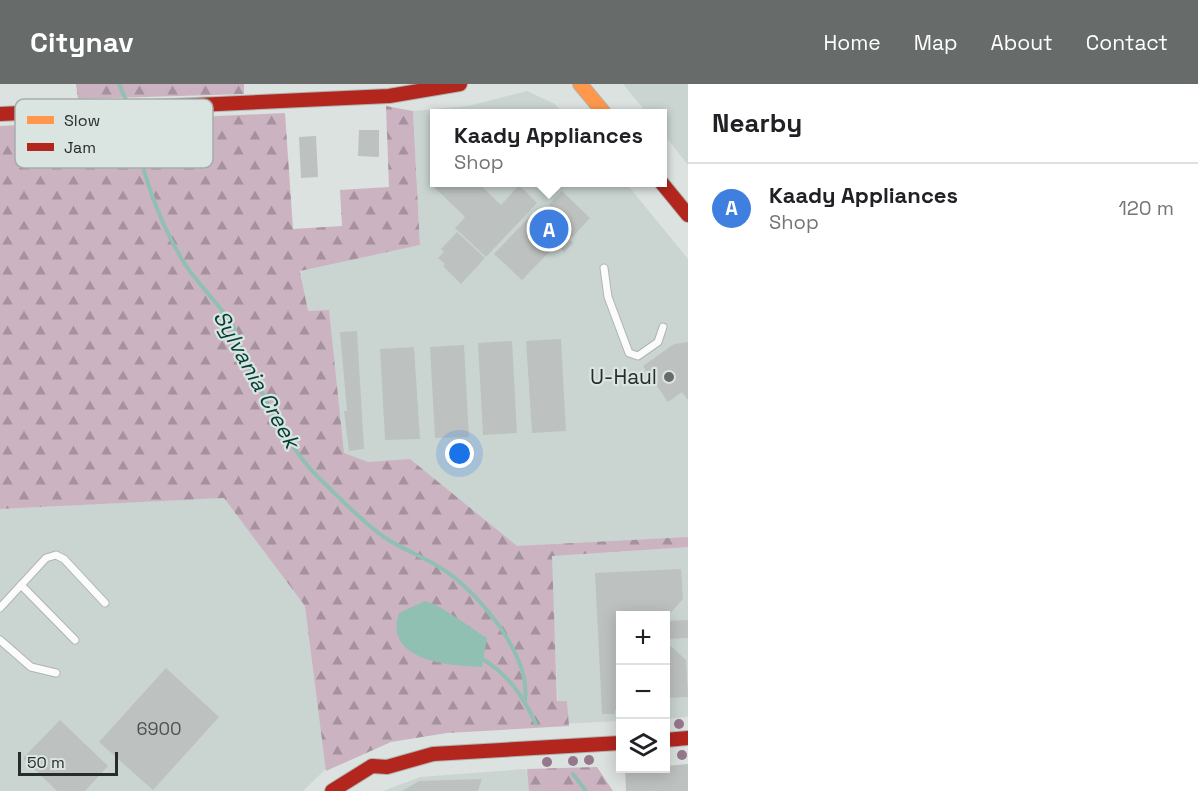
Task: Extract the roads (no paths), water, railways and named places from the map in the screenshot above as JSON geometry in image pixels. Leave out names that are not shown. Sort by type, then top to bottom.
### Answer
[{"type":"main road","points":[[213,104],[389,96],[460,84]]},
{"type":"main road","points":[[580,84],[600,109]]},
{"type":"main road","points":[[0,114],[15,113]]},
{"type":"main road","points":[[664,187],[688,215]]},
{"type":"main road","points":[[670,740],[688,738]]},
{"type":"main road","points":[[332,791],[372,766],[387,767],[417,757],[444,752],[616,743]]},
{"type":"main road","points":[[355,791],[378,778],[387,767]]},
{"type":"lane","points":[[604,268],[608,297],[629,353],[638,356],[658,342],[663,327]]},
{"type":"lane","points":[[0,608],[46,558],[56,555],[64,559],[105,603]]},
{"type":"lane","points":[[21,585],[75,640]]},
{"type":"lane","points":[[0,640],[31,667],[56,673]]},
{"type":"waterway","name":"Sylvania Creek","points":[[119,84],[126,99]]},
{"type":"waterway","name":"Sylvania Creek","points":[[144,168],[174,245],[189,269],[233,326],[242,352],[260,388],[297,452],[320,479],[359,517],[391,542],[429,561],[458,580],[487,610],[500,627],[520,664],[525,683],[525,700]]},
{"type":"waterway","points":[[481,658],[491,664],[514,686],[536,724]]},
{"type":"waterway","name":"Sylvania Creek","points":[[573,774],[586,791]]},
{"type":"place","name":"Kaady Appliances","points":[[549,229]]},
{"type":"place","name":"U-Haul","points":[[669,377]]}]
